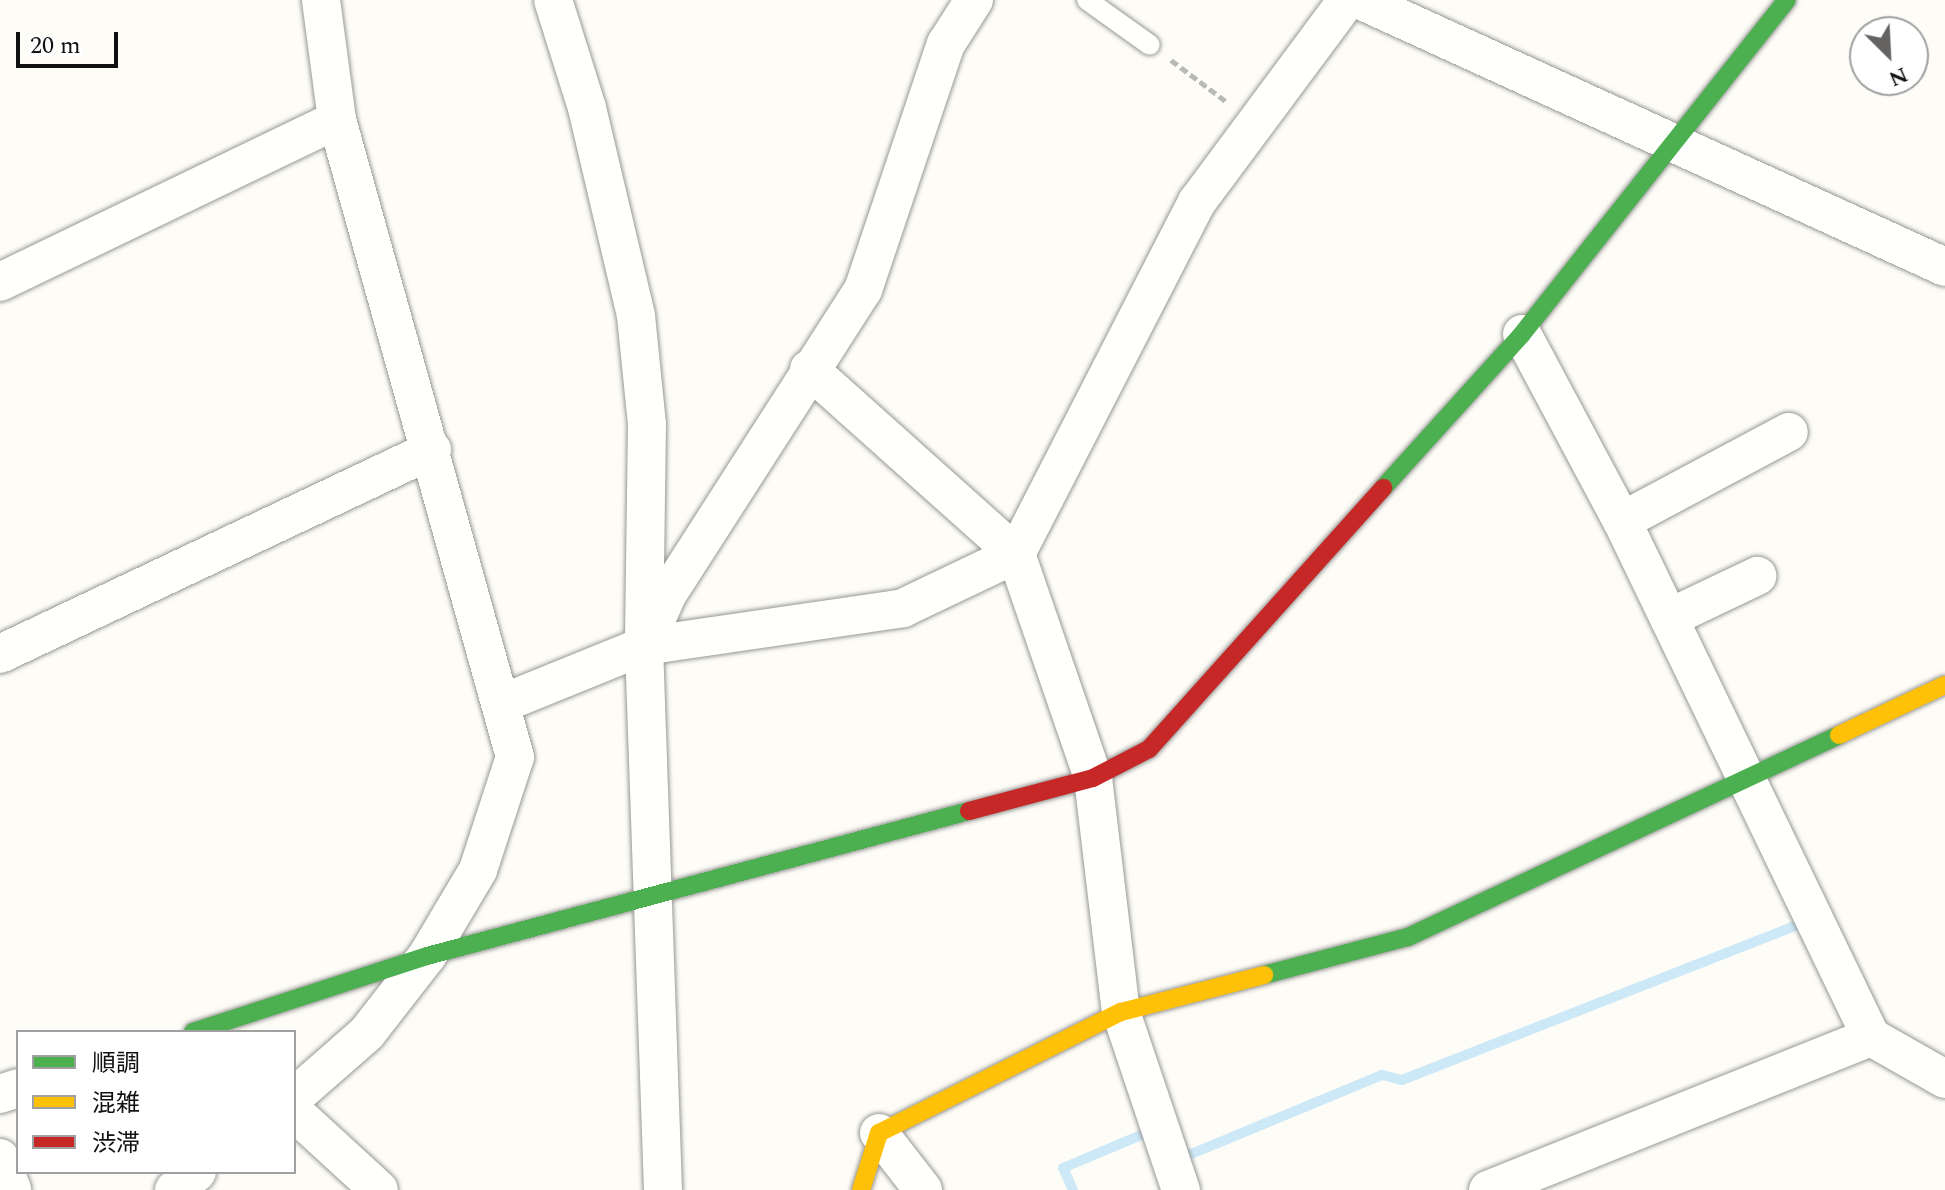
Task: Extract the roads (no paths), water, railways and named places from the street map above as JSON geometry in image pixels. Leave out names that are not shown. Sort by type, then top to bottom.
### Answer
[{"type":"street","points":[[296,1095],[367,1033],[427,956],[478,870],[515,757],[432,450],[337,120],[321,0]]},
{"type":"street","points":[[644,646],[667,595],[809,369],[863,290],[946,44],[974,0]]},
{"type":"street","points":[[501,704],[644,646],[903,608],[1016,554],[1197,202],[1253,121],[1347,0]]},
{"type":"street","points":[[1360,0],[1945,267]]},
{"type":"street","points":[[199,1030],[427,956],[1093,778],[1149,749],[1522,334],[1677,144],[1787,0]]},
{"type":"street","points":[[551,1],[587,108],[636,316],[647,424],[644,646],[656,897],[663,1190]]},
{"type":"street","points":[[0,282],[337,120]]},
{"type":"street","points":[[1522,334],[1622,521],[1871,1037],[1945,1079]]},
{"type":"street","points":[[809,369],[1016,554],[1093,778],[1121,1012],[1181,1190]]},
{"type":"street","points":[[1622,521],[1789,432]]},
{"type":"street","points":[[0,654],[432,450]]},
{"type":"street","points":[[1669,618],[1757,576]]},
{"type":"street","points":[[861,1190],[879,1133],[1121,1012],[1408,937],[1945,685]]},
{"type":"street","points":[[1488,1190],[1871,1037]]},
{"type":"street","points":[[296,1114],[379,1190]]},
{"type":"street","points":[[879,1133],[923,1190]]},
{"type":"street","points":[[0,1158],[12,1190]]},
{"type":"street","points":[[174,1190],[194,1174]]},
{"type":"lane","points":[[1087,0],[1150,45]]},
{"type":"waterway","points":[[1179,1159],[1382,1075],[1402,1080],[1808,921]]},
{"type":"waterway","points":[[1073,1190],[1063,1168],[1153,1130]]}]
